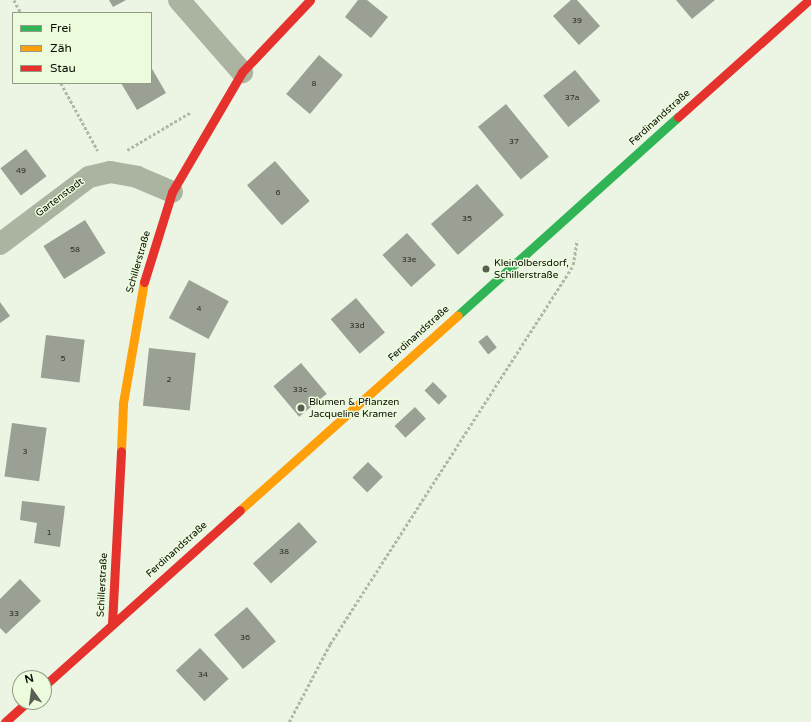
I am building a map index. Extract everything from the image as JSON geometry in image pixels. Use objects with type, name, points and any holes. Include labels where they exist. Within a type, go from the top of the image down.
[{"type":"street","points":[[179,0],[242,72]]},
{"type":"street","name":"Schillerstraße","points":[[112,624],[123,403],[142,286],[172,192],[242,72],[310,0]]},
{"type":"street","name":"Ferdinandstraße","points":[[52,679],[809,0]]},
{"type":"street","name":"Gartenstadt","points":[[0,244],[88,177],[110,172],[137,177],[172,192]]},
{"type":"street","points":[[5,722],[18,710]]},
{"type":"path","points":[[14,0],[20,12]]},
{"type":"path","points":[[61,84],[110,172],[128,149],[211,100],[230,94]]},
{"type":"path","points":[[289,722],[330,644],[573,265],[579,230],[569,214]]},
{"type":"building","points":[[109,0],[126,0],[113,7]]},
{"type":"building","points":[[358,0],[367,0],[388,17],[371,38],[345,17]]},
{"type":"building","points":[[571,0],[577,0],[600,26],[579,45],[553,16]]},
{"type":"building","points":[[676,0],[715,0],[692,19]]},
{"type":"building","points":[[319,55],[343,75],[310,114],[286,94]]},
{"type":"building","points":[[152,69],[166,93],[137,110],[122,84],[152,84]]},
{"type":"building","points":[[575,70],[600,101],[568,127],[543,96]]},
{"type":"building","points":[[506,104],[549,157],[521,180],[478,127]]},
{"type":"building","points":[[26,149],[46,176],[21,195],[0,168]]},
{"type":"building","points":[[275,161],[310,201],[282,225],[247,185]]},
{"type":"building","points":[[477,184],[504,215],[458,255],[431,224]]},
{"type":"building","points":[[85,220],[106,253],[64,279],[43,246]]},
{"type":"building","points":[[407,233],[436,265],[411,287],[382,255]]},
{"type":"building","points":[[189,280],[229,301],[209,339],[169,318]]},
{"type":"building","points":[[356,298],[385,332],[360,354],[331,319]]},
{"type":"building","points":[[0,302],[10,316],[0,323]]},
{"type":"building","points":[[46,335],[85,340],[79,382],[41,378]]},
{"type":"building","points":[[487,335],[497,348],[488,354],[478,342]]},
{"type":"building","points":[[149,348],[196,353],[190,411],[143,406]]},
{"type":"building","points":[[301,363],[327,394],[299,417],[273,386]]},
{"type":"building","points":[[433,382],[447,396],[439,405],[425,390]]},
{"type":"building","points":[[415,407],[426,419],[405,438],[395,426]]},
{"type":"building","points":[[12,423],[47,428],[39,481],[4,476]]},
{"type":"building","points":[[368,462],[383,477],[367,492],[352,478]]},
{"type":"building","points":[[22,501],[65,506],[60,547],[34,543],[37,523],[20,520]]},
{"type":"building","points":[[299,522],[317,542],[271,584],[253,563]]},
{"type":"building","points":[[20,579],[41,601],[6,634],[0,628],[0,599]]},
{"type":"building","points":[[247,607],[276,641],[243,669],[214,635]]},
{"type":"building","points":[[200,648],[229,679],[205,701],[176,671]]},
{"type":"traffic: fast","points":[[458,315],[678,117]]},
{"type":"traffic: slow","points":[[121,451],[123,403],[144,282]]},
{"type":"traffic: slow","points":[[240,510],[458,315]]},
{"type":"traffic: jam","points":[[144,282],[172,192],[242,72],[310,0]]},
{"type":"traffic: jam","points":[[678,117],[809,0]]},
{"type":"traffic: jam","points":[[112,624],[121,451]]},
{"type":"traffic: jam","points":[[52,679],[240,510]]},
{"type":"traffic: jam","points":[[5,722],[18,710]]},
{"type":"place","name":"Kleinolbersdorf, Schillerstraße","points":[[486,269]]},
{"type":"place","name":"Blumen & Pflanzen Jacqueline Kramer","points":[[301,408]]}]
